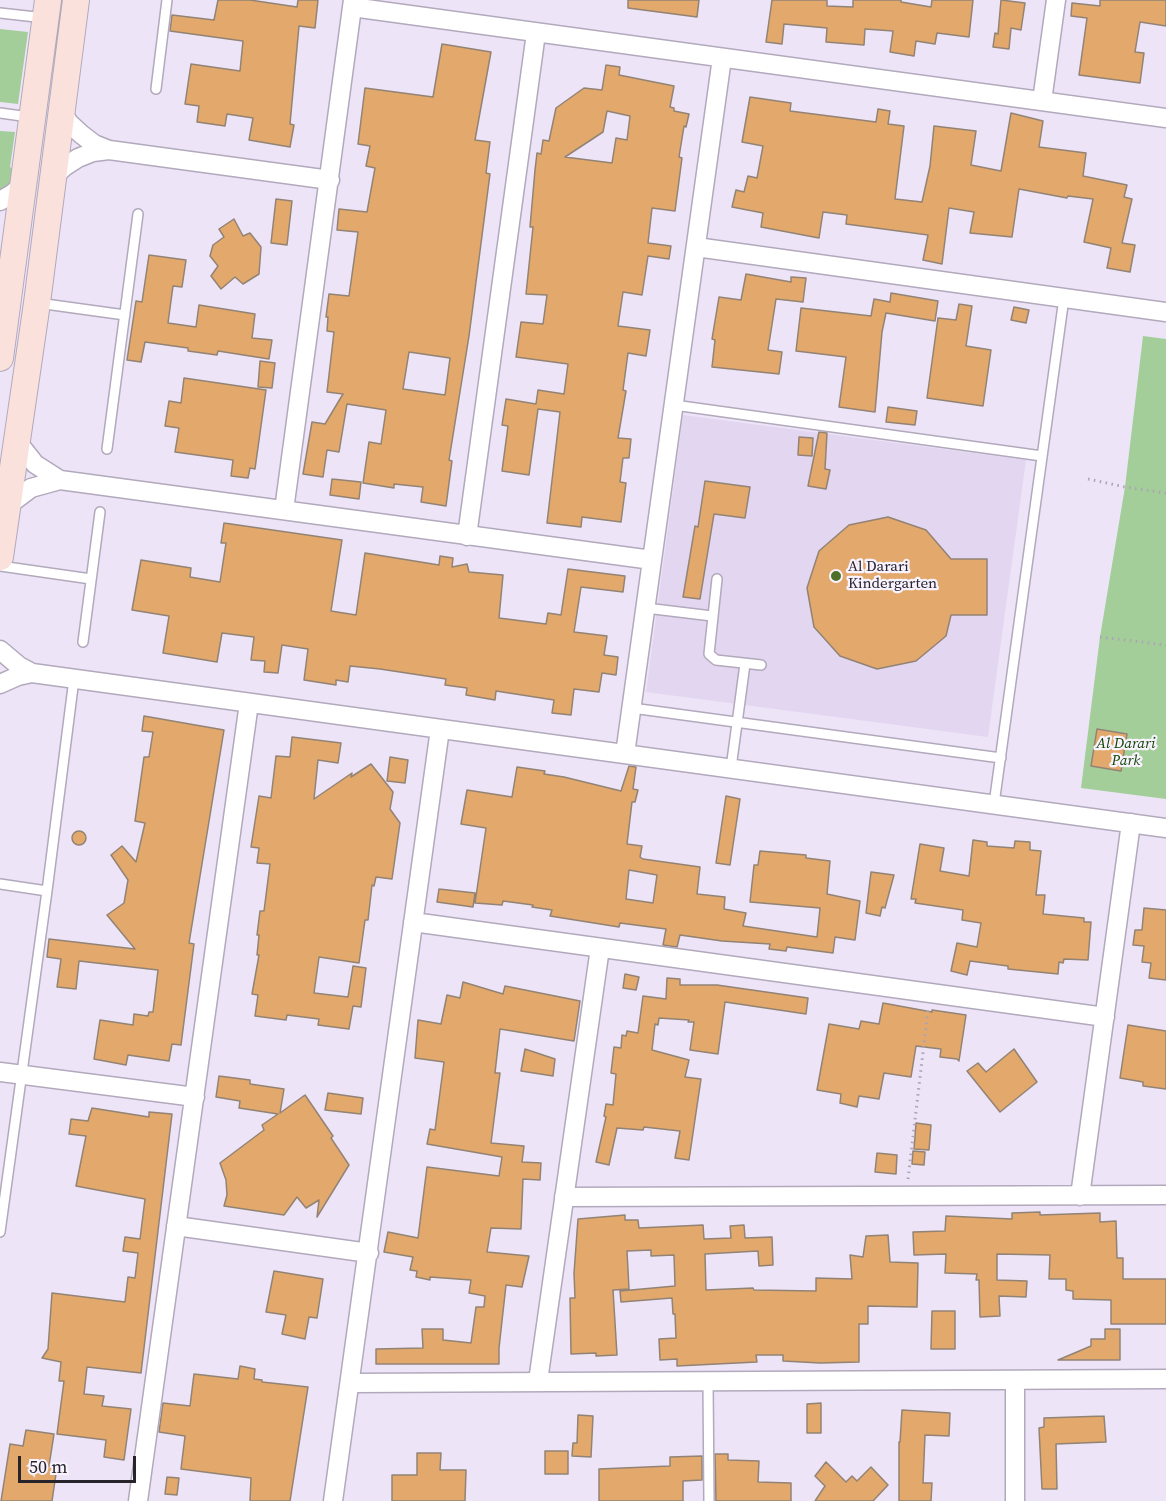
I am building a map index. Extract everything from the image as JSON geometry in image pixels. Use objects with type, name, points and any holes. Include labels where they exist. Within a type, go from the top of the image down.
[{"type":"main road","points":[[62,99],[56,63],[63,0]]},
{"type":"main road","points":[[0,557],[37,303],[76,0]]},
{"type":"main road","points":[[0,358],[46,9]]},
{"type":"street","points":[[1042,101],[1056,0]]},
{"type":"street","points":[[284,510],[353,4],[536,33],[1166,118]]},
{"type":"street","points":[[467,536],[536,33]]},
{"type":"street","points":[[625,754],[722,58]]},
{"type":"street","points":[[62,99],[69,123],[94,144],[109,150],[330,180]]},
{"type":"street","points":[[52,177],[64,166],[78,158],[109,150]]},
{"type":"street","points":[[0,201],[23,185]]},
{"type":"street","points":[[0,228],[15,251]]},
{"type":"street","points":[[696,247],[1166,312]]},
{"type":"street","points":[[16,440],[35,464],[60,480]]},
{"type":"street","points":[[7,506],[31,488],[60,480],[652,560]]},
{"type":"street","points":[[0,650],[13,662],[32,673]]},
{"type":"street","points":[[0,684],[32,673],[1166,828]]},
{"type":"street","points":[[138,1501],[249,703]]},
{"type":"street","points":[[333,1501],[440,729]]},
{"type":"street","points":[[1080,1196],[1131,823]]},
{"type":"street","points":[[412,922],[1105,1017]]},
{"type":"street","points":[[538,1381],[600,948]]},
{"type":"street","points":[[0,1072],[195,1097]]},
{"type":"street","points":[[564,1197],[1166,1195]]},
{"type":"street","points":[[176,1226],[369,1253]]},
{"type":"street","points":[[350,1383],[1166,1379]]},
{"type":"street","points":[[1015,1381],[1015,1501]]},
{"type":"lane","points":[[156,89],[167,0]]},
{"type":"lane","points":[[0,13],[46,9]]},
{"type":"lane","points":[[0,113],[32,117]]},
{"type":"lane","points":[[107,449],[138,214]]},
{"type":"lane","points":[[994,804],[1064,298]]},
{"type":"lane","points":[[37,303],[125,315]]},
{"type":"lane","points":[[674,405],[1042,456]]},
{"type":"lane","points":[[84,642],[100,512]]},
{"type":"lane","points":[[0,566],[92,579]]},
{"type":"lane","points":[[717,579],[708,649],[711,658],[760,665]]},
{"type":"lane","points":[[646,608],[712,616]]},
{"type":"lane","points":[[731,768],[745,664]]},
{"type":"lane","points":[[0,1232],[74,679]]},
{"type":"lane","points":[[632,708],[1001,758]]},
{"type":"lane","points":[[0,884],[47,891]]},
{"type":"lane","points":[[708,1382],[709,1501]]},
{"type":"path","points":[[1088,479],[1166,493]]},
{"type":"path","points":[[1100,637],[1166,645]]},
{"type":"path","points":[[906,1196],[931,993]]},
{"type":"shaded area","name":"Al Darari Kindergarten","points":[[683,415],[1026,460],[988,737],[646,692]]},
{"type":"green space","points":[[0,29],[28,32],[18,104],[0,102]]},
{"type":"green space","points":[[0,131],[15,132],[10,167],[17,172],[16,183],[0,196]]},
{"type":"green space","name":"Al Darari Park","points":[[1143,336],[1166,339],[1166,799],[1081,788],[1100,637],[1125,487]]},
{"type":"building","points":[[218,0],[250,0],[297,7],[298,0],[318,0],[315,28],[299,26],[290,124],[294,125],[290,147],[249,140],[253,118],[227,114],[225,126],[197,122],[199,106],[185,104],[191,64],[240,71],[243,41],[170,31],[172,15],[214,20]]},
{"type":"building","points":[[628,0],[699,0],[697,17],[628,8]]},
{"type":"building","points":[[772,0],[827,0],[827,6],[853,7],[853,0],[901,0],[901,2],[931,7],[932,0],[973,0],[969,37],[937,33],[935,44],[916,41],[914,56],[890,52],[893,31],[865,29],[864,45],[826,42],[827,28],[784,24],[782,44],[766,42]]},
{"type":"building","points":[[1001,0],[1025,3],[1021,30],[1011,28],[1009,49],[993,47],[995,33],[998,34]]},
{"type":"building","points":[[1100,0],[1166,0],[1166,26],[1140,22],[1135,52],[1144,53],[1140,83],[1079,75],[1087,18],[1071,16],[1072,3],[1100,6]]},
{"type":"building","points":[[442,44],[491,52],[475,140],[490,142],[486,173],[490,174],[469,336],[449,460],[452,461],[446,506],[421,502],[423,487],[394,484],[394,488],[363,483],[369,442],[381,444],[386,410],[347,404],[339,452],[327,450],[323,477],[303,474],[312,422],[325,424],[343,394],[327,392],[334,332],[327,331],[328,317],[326,317],[329,294],[349,296],[358,232],[337,230],[339,209],[367,212],[375,168],[366,166],[370,146],[358,144],[365,88],[433,97]],"holes":[[[409,352],[450,358],[445,395],[403,389]]]},
{"type":"building","points":[[606,65],[620,67],[619,75],[674,86],[670,107],[674,108],[674,111],[689,114],[686,127],[684,126],[679,157],[682,158],[675,211],[652,208],[648,243],[671,246],[669,259],[648,256],[642,295],[623,292],[618,326],[650,330],[646,356],[628,353],[623,390],[626,391],[618,438],[631,439],[629,458],[623,458],[620,482],[626,483],[621,522],[582,517],[581,527],[547,523],[560,412],[538,409],[529,475],[502,471],[508,426],[502,425],[506,399],[536,404],[538,390],[564,394],[568,364],[516,357],[521,322],[543,324],[547,295],[526,294],[537,153],[541,154],[543,140],[549,141],[556,108],[584,88],[602,90]],"holes":[[[607,111],[630,116],[627,140],[616,138],[612,163],[565,157],[603,132]]]},
{"type":"building","points":[[750,97],[791,103],[790,111],[876,122],[878,109],[890,111],[888,124],[904,126],[895,199],[922,202],[930,166],[934,126],[976,131],[971,165],[1001,171],[1011,113],[1043,121],[1039,147],[1086,153],[1083,176],[1127,185],[1124,197],[1132,199],[1122,243],[1135,245],[1130,272],[1107,268],[1111,248],[1084,242],[1093,199],[1068,196],[1067,198],[1019,189],[1012,237],[970,233],[974,212],[949,208],[942,264],[923,260],[928,235],[846,224],[847,215],[823,212],[819,238],[761,227],[763,213],[732,207],[736,190],[744,192],[748,176],[757,178],[763,146],[742,142]]},
{"type":"building","points":[[276,199],[292,201],[287,245],[271,243]]},
{"type":"building","points":[[234,219],[243,236],[250,233],[261,247],[259,274],[243,284],[235,277],[221,289],[211,276],[218,266],[210,256],[213,245],[224,237],[219,229]]},
{"type":"building","points":[[149,255],[186,260],[182,287],[173,286],[168,323],[196,327],[199,305],[255,314],[252,338],[272,340],[269,359],[218,351],[217,355],[145,342],[141,362],[127,360],[136,301],[142,302]]},
{"type":"building","points":[[746,274],[791,282],[791,277],[806,278],[803,302],[776,299],[768,350],[782,352],[779,374],[712,367],[715,340],[712,339],[719,297],[741,300]]},
{"type":"building","points":[[891,293],[938,301],[935,321],[886,313],[882,332],[875,412],[839,407],[846,357],[796,351],[801,308],[871,316],[874,299],[890,302]]},
{"type":"building","points":[[959,304],[972,306],[966,346],[991,350],[983,406],[927,398],[938,318],[956,320]]},
{"type":"building","points":[[1014,307],[1029,310],[1026,323],[1011,320]]},
{"type":"building","points":[[260,361],[275,363],[272,388],[258,387]]},
{"type":"building","points":[[184,378],[266,390],[255,469],[250,468],[248,478],[231,476],[233,460],[175,452],[179,428],[165,426],[169,401],[181,403]]},
{"type":"building","points":[[888,407],[917,411],[915,425],[886,422]]},
{"type":"building","points":[[819,432],[827,433],[825,469],[830,470],[826,489],[808,486]]},
{"type":"building","points":[[799,437],[813,438],[812,456],[798,455]]},
{"type":"building","points":[[332,479],[361,482],[359,499],[330,495]]},
{"type":"building","points":[[705,481],[750,487],[745,518],[714,514],[700,599],[683,597]]},
{"type":"building","points":[[888,517],[926,530],[951,559],[987,559],[987,615],[951,615],[946,636],[916,661],[877,669],[840,656],[814,627],[807,588],[819,551],[849,525]]},
{"type":"building","points":[[224,523],[342,540],[331,611],[356,615],[365,553],[439,565],[440,556],[453,558],[452,567],[467,564],[469,572],[503,575],[499,618],[546,624],[548,613],[561,615],[568,569],[625,576],[623,592],[581,587],[574,632],[607,636],[604,655],[618,657],[616,675],[602,673],[599,692],[574,689],[571,715],[552,713],[554,700],[496,691],[495,700],[466,695],[467,688],[445,685],[446,679],[380,669],[350,666],[348,682],[336,680],[336,685],[304,680],[308,649],[282,645],[278,673],[264,672],[265,661],[251,660],[254,637],[222,633],[217,662],[163,653],[169,616],[132,610],[141,560],[191,568],[190,577],[220,582],[226,543],[221,543]]},
{"type":"building","points":[[144,716],[224,730],[189,943],[194,944],[181,1045],[172,1044],[169,1061],[128,1055],[126,1065],[94,1059],[100,1020],[133,1025],[134,1014],[148,1016],[149,1012],[153,1012],[158,970],[79,961],[76,989],[57,987],[61,959],[47,957],[49,939],[135,949],[107,915],[124,903],[128,880],[111,855],[122,846],[136,862],[145,823],[135,821],[144,757],[149,757],[153,732],[142,731]]},
{"type":"building","points":[[1097,729],[1127,734],[1121,771],[1091,766]]},
{"type":"building","points":[[292,737],[341,743],[338,763],[318,760],[314,799],[352,773],[351,777],[371,764],[393,792],[390,809],[400,823],[392,879],[376,877],[374,886],[372,885],[368,920],[365,920],[359,963],[319,957],[314,993],[348,997],[353,966],[366,968],[361,1007],[353,1006],[349,1029],[318,1025],[319,1019],[287,1015],[286,1020],[255,1016],[258,995],[252,994],[259,955],[257,955],[259,935],[257,935],[260,911],[264,911],[270,864],[257,863],[259,848],[251,847],[259,796],[271,798],[276,756],[290,757]]},
{"type":"building","points":[[390,757],[408,760],[405,783],[387,781]]},
{"type":"building","points":[[629,766],[636,767],[633,789],[638,790],[635,802],[632,802],[627,844],[642,846],[640,857],[643,859],[700,867],[697,894],[725,897],[724,909],[746,913],[743,926],[817,937],[820,908],[750,902],[754,865],[758,865],[760,851],[806,855],[806,858],[830,861],[827,894],[860,901],[855,940],[835,937],[833,953],[787,947],[786,951],[769,949],[770,944],[680,935],[677,947],[663,945],[666,929],[620,923],[619,927],[550,916],[552,910],[532,907],[533,905],[503,901],[502,905],[475,903],[486,828],[461,824],[467,790],[512,797],[517,767],[545,771],[544,774],[621,791]],"holes":[[[629,870],[657,875],[653,903],[626,899]]]},
{"type":"building","points":[[726,796],[740,799],[730,865],[716,863]]},
{"type":"building","points":[[79,831],[84,833],[86,838],[84,843],[79,845],[74,843],[72,838],[74,833]]},
{"type":"building","points":[[973,840],[987,842],[987,846],[1014,848],[1015,841],[1030,842],[1030,850],[1041,851],[1036,895],[1045,895],[1043,914],[1084,918],[1084,922],[1091,922],[1088,960],[1064,959],[1063,963],[1059,962],[1058,974],[1008,969],[1008,966],[970,961],[967,975],[951,971],[957,943],[977,947],[981,923],[962,920],[963,910],[915,903],[916,899],[911,899],[920,844],[944,848],[940,871],[969,876]]},
{"type":"building","points":[[871,872],[894,875],[885,908],[882,907],[880,916],[866,913]]},
{"type":"building","points":[[439,889],[475,893],[473,907],[437,902]]},
{"type":"building","points":[[1144,908],[1166,910],[1166,980],[1149,978],[1151,963],[1142,962],[1144,946],[1133,945],[1135,930],[1142,930]]},
{"type":"building","points":[[625,974],[639,977],[636,990],[623,988]]},
{"type":"building","points":[[667,978],[680,979],[680,985],[717,985],[808,998],[806,1014],[725,1002],[718,1054],[690,1050],[694,1022],[659,1018],[658,1025],[655,1024],[652,1050],[689,1060],[685,1077],[701,1079],[689,1160],[675,1158],[680,1131],[644,1127],[643,1130],[617,1128],[609,1165],[596,1162],[606,1117],[604,1116],[606,1104],[613,1105],[616,1074],[611,1073],[614,1047],[621,1048],[622,1035],[626,1036],[627,1031],[638,1033],[643,996],[666,999]]},
{"type":"building","points":[[463,982],[503,994],[505,986],[580,1001],[574,1041],[500,1029],[495,1073],[500,1073],[491,1143],[524,1146],[522,1162],[541,1163],[540,1180],[523,1179],[521,1229],[491,1228],[487,1252],[529,1256],[522,1287],[506,1285],[499,1364],[376,1364],[376,1349],[423,1348],[422,1329],[443,1329],[443,1340],[471,1343],[476,1307],[484,1307],[485,1296],[469,1293],[471,1280],[430,1277],[430,1280],[416,1277],[417,1271],[410,1270],[413,1257],[384,1252],[388,1232],[418,1238],[427,1167],[499,1176],[502,1157],[427,1144],[430,1129],[435,1130],[444,1062],[415,1058],[418,1020],[441,1024],[447,995],[460,998]]},
{"type":"building","points":[[883,1003],[932,1012],[932,1010],[966,1015],[959,1061],[940,1057],[941,1049],[916,1046],[911,1077],[884,1073],[879,1099],[859,1096],[857,1107],[840,1103],[841,1094],[817,1090],[829,1024],[859,1029],[861,1021],[879,1024]]},
{"type":"building","points":[[1128,1025],[1166,1031],[1166,1089],[1143,1086],[1143,1082],[1120,1078]]},
{"type":"building","points":[[525,1049],[555,1059],[553,1076],[521,1071]]},
{"type":"building","points":[[1014,1049],[1037,1082],[1000,1112],[967,1071],[978,1063],[986,1072]]},
{"type":"building","points":[[219,1076],[250,1080],[250,1084],[284,1089],[280,1113],[305,1095],[333,1136],[331,1138],[349,1165],[317,1217],[319,1200],[306,1208],[297,1197],[284,1215],[224,1206],[227,1195],[226,1180],[220,1163],[264,1130],[262,1125],[278,1114],[239,1108],[240,1101],[216,1097]]},
{"type":"building","points":[[328,1093],[363,1098],[361,1114],[325,1110]]},
{"type":"building","points":[[92,1108],[149,1117],[149,1112],[172,1114],[141,1373],[87,1367],[84,1394],[104,1396],[102,1406],[131,1409],[124,1460],[104,1457],[106,1440],[57,1434],[64,1381],[59,1381],[61,1362],[42,1358],[48,1349],[52,1293],[125,1302],[128,1277],[135,1278],[138,1253],[123,1251],[125,1237],[140,1239],[145,1199],[76,1186],[86,1136],[69,1134],[71,1119],[88,1121]]},
{"type":"building","points":[[916,1123],[931,1125],[929,1150],[914,1149]]},
{"type":"building","points":[[913,1151],[925,1152],[924,1165],[912,1164]]},
{"type":"building","points":[[877,1153],[897,1155],[896,1174],[875,1172]]},
{"type":"building","points":[[1040,1212],[1040,1215],[1100,1213],[1100,1222],[1116,1221],[1117,1258],[1123,1258],[1123,1279],[1166,1279],[1166,1324],[1111,1324],[1111,1300],[1073,1299],[1073,1291],[1066,1290],[1066,1279],[1049,1279],[1050,1255],[997,1254],[997,1280],[1027,1281],[1026,1297],[999,1296],[1000,1316],[980,1317],[977,1274],[945,1273],[946,1254],[914,1255],[913,1232],[945,1231],[946,1216],[1012,1219],[1012,1213]]},
{"type":"building","points":[[625,1215],[625,1220],[638,1220],[639,1228],[703,1225],[704,1239],[731,1238],[730,1226],[744,1225],[745,1238],[772,1237],[773,1265],[759,1266],[758,1251],[705,1254],[706,1290],[753,1288],[754,1290],[816,1291],[816,1278],[852,1279],[850,1255],[863,1257],[866,1236],[888,1235],[890,1262],[918,1263],[917,1307],[868,1306],[868,1324],[859,1324],[859,1362],[783,1361],[783,1355],[756,1355],[757,1362],[677,1366],[677,1359],[660,1360],[659,1339],[676,1338],[672,1298],[621,1302],[620,1291],[675,1286],[674,1255],[651,1256],[651,1250],[627,1251],[629,1289],[613,1290],[617,1355],[571,1354],[570,1298],[575,1298],[574,1273],[578,1219]]},
{"type":"building","points":[[274,1271],[323,1279],[317,1318],[309,1317],[305,1339],[282,1334],[286,1315],[266,1312]]},
{"type":"building","points":[[932,1311],[955,1311],[955,1349],[931,1349]]},
{"type":"building","points":[[1105,1329],[1120,1329],[1120,1360],[1058,1360],[1091,1346],[1091,1339],[1105,1339]]},
{"type":"building","points":[[240,1366],[255,1369],[254,1379],[262,1380],[262,1382],[308,1387],[290,1501],[250,1501],[251,1478],[181,1469],[185,1436],[159,1432],[163,1403],[190,1406],[194,1374],[238,1379]]},
{"type":"building","points":[[821,1403],[821,1433],[807,1433],[807,1404]]},
{"type":"building","points":[[902,1410],[950,1413],[949,1436],[925,1435],[923,1483],[932,1483],[931,1501],[899,1501],[899,1442]]},
{"type":"building","points":[[578,1415],[593,1416],[591,1457],[572,1456],[573,1443],[577,1443]]},
{"type":"building","points":[[1104,1416],[1106,1442],[1056,1444],[1057,1489],[1042,1489],[1039,1428],[1044,1427],[1044,1418]]},
{"type":"building","points":[[26,1430],[54,1434],[49,1466],[57,1467],[52,1501],[1,1501],[10,1444],[23,1446]]},
{"type":"building","points":[[545,1451],[568,1451],[568,1474],[545,1474]]},
{"type":"building","points":[[417,1453],[441,1453],[440,1470],[466,1470],[465,1501],[392,1501],[392,1475],[417,1475]]},
{"type":"building","points":[[715,1454],[728,1454],[728,1460],[759,1461],[758,1482],[791,1483],[791,1501],[716,1501]]},
{"type":"building","points":[[702,1456],[702,1480],[683,1481],[683,1501],[599,1501],[599,1469],[670,1466],[670,1457]]},
{"type":"building","points":[[826,1462],[846,1482],[852,1476],[857,1481],[871,1467],[888,1485],[873,1501],[815,1501],[825,1486],[815,1476]]},
{"type":"building","points":[[167,1477],[179,1478],[177,1495],[165,1494]]},
{"type":"place","name":"Al Darari Kindergarten","points":[[836,576]]}]
